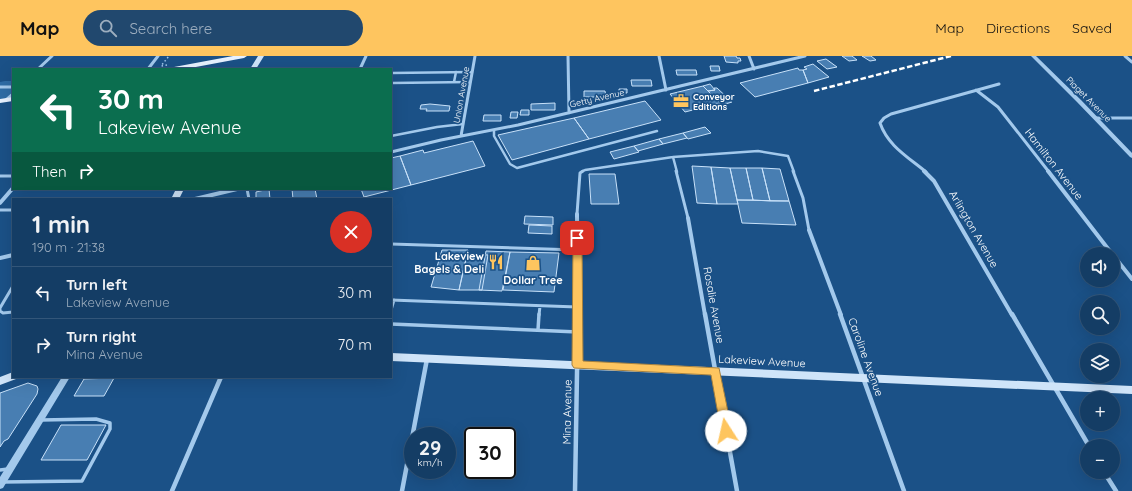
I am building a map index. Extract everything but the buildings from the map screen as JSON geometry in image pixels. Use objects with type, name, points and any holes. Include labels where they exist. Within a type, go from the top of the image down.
[{"type":"main road","points":[[180,68],[244,56]]},
{"type":"main road","points":[[254,68],[261,56]]},
{"type":"main road","name":"Lakeview Avenue","points":[[392,357],[1132,390]]},
{"type":"main road","points":[[0,381],[12,376]]},
{"type":"street","points":[[39,68],[52,56]]},
{"type":"street","points":[[149,68],[158,56]]},
{"type":"street","points":[[360,68],[366,56]]},
{"type":"street","name":"Union Avenue","points":[[461,136],[475,56]]},
{"type":"street","points":[[568,56],[568,113]]},
{"type":"street","points":[[659,56],[666,90]]},
{"type":"street","points":[[749,56],[754,69]]},
{"type":"street","name":"Getty Avenue","points":[[392,152],[461,136],[494,131],[805,56]]},
{"type":"street","name":"Piaget Avenue","points":[[1033,56],[1132,156]]},
{"type":"street","points":[[1125,56],[1132,62]]},
{"type":"street","points":[[976,90],[999,84]]},
{"type":"street","points":[[0,87],[12,87]]},
{"type":"street","name":"Hamilton Avenue","points":[[976,90],[998,107],[1108,247]]},
{"type":"street","name":"Arlington Avenue","points":[[976,90],[891,114],[884,118],[880,123],[881,129],[890,142],[928,173],[934,181],[1085,439]]},
{"type":"street","points":[[1096,118],[1132,118]]},
{"type":"street","points":[[0,203],[12,189]]},
{"type":"street","points":[[199,198],[233,190]]},
{"type":"street","name":"Mina Avenue","points":[[575,491],[578,365],[577,214]]},
{"type":"street","name":"Rosalie Avenue","points":[[688,218],[737,491]]},
{"type":"street","name":"Caroline Avenue","points":[[809,230],[904,491]]},
{"type":"street","points":[[0,258],[12,255]]},
{"type":"street","name":"Hamilton Avenue","points":[[1120,263],[1132,279]]},
{"type":"street","points":[[402,491],[426,359]]},
{"type":"street","points":[[1,484],[65,378]]},
{"type":"street","points":[[172,491],[221,378]]},
{"type":"street","points":[[1108,479],[1116,491]]},
{"type":"lane","points":[[454,82],[456,72]]},
{"type":"lane","points":[[392,73],[472,72]]},
{"type":"lane","points":[[392,83],[470,82]]},
{"type":"lane","points":[[392,136],[437,127],[463,124]]},
{"type":"lane","points":[[494,131],[494,136],[510,164],[517,168],[657,131]]},
{"type":"lane","points":[[577,214],[580,173],[585,170],[673,156],[758,151],[788,156],[803,198],[809,230]]},
{"type":"lane","points":[[673,156],[688,218]]},
{"type":"lane","points":[[0,176],[12,176]]},
{"type":"lane","points":[[0,210],[12,210]]},
{"type":"lane","points":[[392,244],[577,250]]},
{"type":"lane","points":[[12,288],[0,308],[0,311],[12,312]]},
{"type":"lane","points":[[392,300],[578,307]]},
{"type":"lane","points":[[538,330],[540,306]]},
{"type":"lane","points":[[392,324],[578,332]]},
{"type":"lane","points":[[1,484],[82,481],[110,429],[110,423],[96,419],[40,420]]},
{"type":"lane","points":[[0,470],[10,469]]},
{"type":"shaded area","points":[[12,81],[12,95],[6,100],[0,101],[0,82]]},
{"type":"railway","points":[[814,91],[951,56]]},
{"type":"place","name":"Conveyor Editions","points":[[681,101]]},
{"type":"place","name":"Lakeview Bagels & Deli","points":[[496,262]]},
{"type":"place","name":"Dollar Tree","points":[[533,263]]},
{"type":"route","points":[[577,238],[578,365],[716,371],[726,431]]}]
